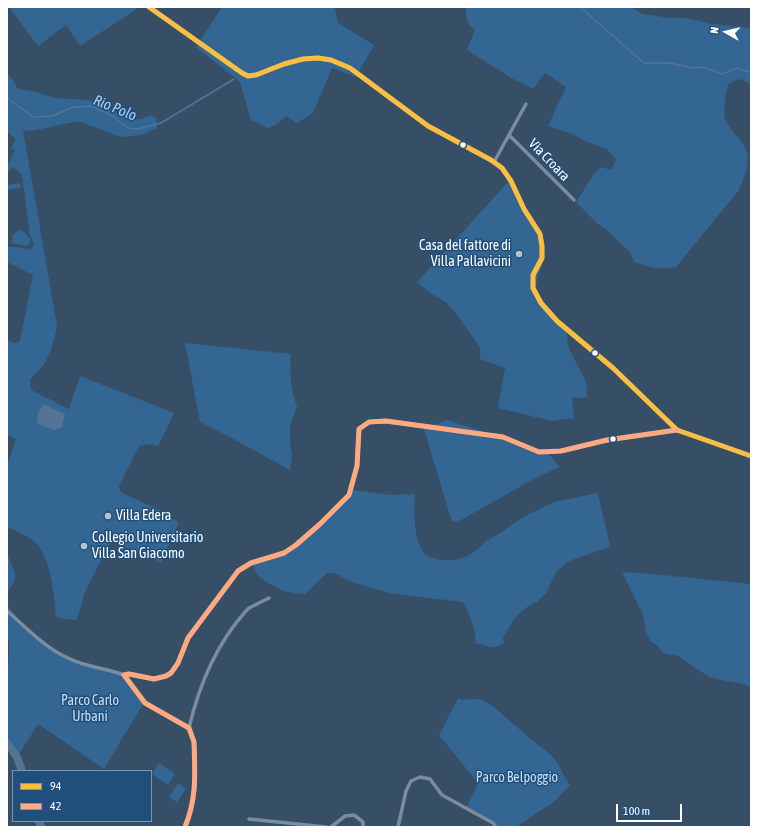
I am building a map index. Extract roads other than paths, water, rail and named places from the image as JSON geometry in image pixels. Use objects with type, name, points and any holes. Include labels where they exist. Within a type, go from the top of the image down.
[{"type":"street","points":[[149,7],[238,71],[248,76],[256,75],[284,64],[303,59],[318,58],[331,60],[350,68],[428,126],[494,162],[502,168],[511,181],[524,209],[540,234],[542,258],[533,276],[533,288],[541,303],[556,321],[613,368],[677,430],[751,456]]},
{"type":"street","name":"Via Croara","points":[[494,162],[526,104]]},
{"type":"street","name":"Via Croara","points":[[508,135],[574,200]]},
{"type":"street","points":[[7,611],[45,643],[67,658],[88,666],[111,670],[124,675],[126,674],[154,679],[166,676],[171,673],[178,663],[188,638],[238,571],[251,563],[284,553],[296,545],[349,495],[357,466],[359,429],[369,422],[386,421],[503,437],[539,452],[561,451],[607,440],[677,430]]},
{"type":"street","points":[[188,728],[200,687],[216,651],[245,612],[249,608],[269,598]]},
{"type":"street","points":[[124,675],[145,703],[188,728],[194,742],[194,791],[191,809],[185,827]]},
{"type":"street","points":[[398,827],[406,791],[411,781],[420,777],[430,779],[442,795],[493,822],[496,827]]},
{"type":"street","points":[[331,827],[344,816],[354,815],[363,822],[363,827]]},
{"type":"street","points":[[249,819],[326,827]]},
{"type":"waterway","points":[[580,7],[644,63],[669,63],[693,68],[704,67],[722,74],[737,68],[749,72],[751,71]]},
{"type":"waterway","name":"Rio Polo","points":[[7,98],[33,117],[52,116],[74,107],[91,106],[113,116],[128,128],[138,129],[161,123],[234,79]]},
{"type":"waterway","points":[[7,743],[17,757],[22,770]]},
{"type":"waterway","points":[[39,822],[41,827]]},
{"type":"place","name":"Casa del fattore di Villa Pallavicini","points":[[519,254]]},
{"type":"place","name":"Villa Edera","points":[[108,516]]},
{"type":"place","name":"Collegio Universitario Villa San Giacomo","points":[[84,546]]},
{"type":"park label","name":"Parco Carlo Urbani","points":[[90,710]]},
{"type":"park label","name":"Parco Belpoggio","points":[[517,778]]}]
